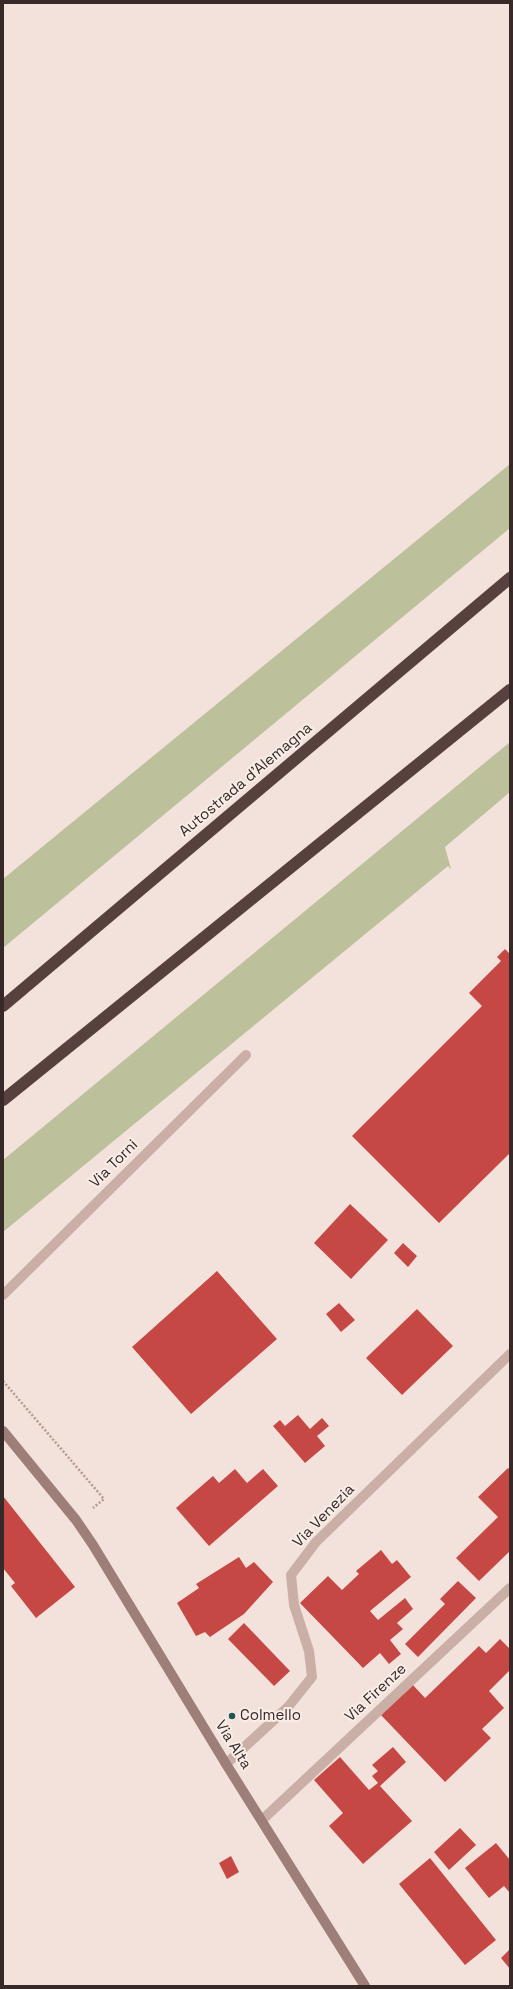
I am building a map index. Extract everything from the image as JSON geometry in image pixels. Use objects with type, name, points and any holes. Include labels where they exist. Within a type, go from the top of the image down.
[{"type":"highway","name":"Autostrada d'Alemagna","points":[[3,1006],[510,578]]},
{"type":"highway","points":[[3,1100],[510,690]]},
{"type":"main road","points":[[3,1431],[76,1520]]},
{"type":"main road","name":"Via Alta","points":[[76,1520],[93,1545],[226,1764],[365,1986]]},
{"type":"street","name":"Via Torni","points":[[3,1295],[246,1055]]},
{"type":"street","name":"Via Venezia","points":[[226,1764],[288,1707],[312,1677],[309,1652],[294,1605],[291,1575],[316,1542],[510,1354]]},
{"type":"street","name":"Via Firenze","points":[[262,1820],[510,1588]]},
{"type":"path","points":[[3,1381],[104,1499],[76,1520]]},
{"type":"green space","points":[[510,464],[510,528],[3,948],[3,879]]},
{"type":"green space","points":[[510,742],[510,792],[445,847],[451,869],[448,866],[3,1232],[3,1160]]},
{"type":"building","points":[[505,949],[510,954],[510,1153],[439,1223],[352,1136],[482,1006],[469,993],[501,961],[497,957]]},
{"type":"building","points":[[350,1204],[388,1240],[351,1279],[314,1243]]},
{"type":"building","points":[[403,1243],[417,1256],[408,1267],[394,1253]]},
{"type":"building","points":[[217,1271],[277,1339],[191,1414],[132,1347]]},
{"type":"building","points":[[339,1303],[355,1320],[341,1332],[326,1314]]},
{"type":"building","points":[[417,1309],[453,1346],[402,1395],[366,1358]]},
{"type":"building","points":[[298,1415],[310,1429],[322,1418],[329,1426],[317,1436],[325,1446],[305,1463],[273,1426],[280,1420],[285,1426]]},
{"type":"building","points":[[508,1468],[510,1470],[510,1551],[479,1581],[456,1558],[498,1517],[478,1497]]},
{"type":"building","points":[[235,1469],[247,1483],[263,1469],[278,1486],[209,1546],[176,1508],[213,1476],[219,1483]]},
{"type":"building","points":[[3,1496],[75,1587],[36,1618],[11,1586],[15,1583],[3,1568]]},
{"type":"building","points":[[381,1550],[392,1564],[397,1560],[411,1577],[370,1611],[378,1620],[405,1598],[413,1609],[397,1623],[403,1629],[390,1640],[401,1654],[389,1664],[380,1653],[363,1668],[300,1603],[328,1576],[342,1590],[359,1574],[356,1571]]},
{"type":"building","points":[[239,1557],[246,1568],[254,1562],[273,1582],[244,1614],[210,1637],[205,1632],[196,1636],[177,1603],[199,1588],[196,1584]]},
{"type":"building","points":[[458,1581],[476,1598],[418,1657],[405,1644],[445,1604],[440,1599]]},
{"type":"building","points":[[244,1623],[290,1671],[274,1686],[228,1639]]},
{"type":"building","points":[[500,1639],[510,1649],[510,1670],[489,1691],[504,1708],[482,1729],[491,1738],[445,1782],[381,1715],[412,1684],[425,1698],[479,1646],[486,1653]]},
{"type":"building","points":[[393,1747],[406,1762],[380,1786],[412,1821],[363,1864],[329,1826],[343,1813],[314,1780],[340,1757],[369,1790],[378,1783],[372,1776],[378,1771],[372,1765]]},
{"type":"building","points":[[460,1828],[476,1845],[449,1870],[434,1852]]},
{"type":"building","points":[[496,1843],[510,1860],[510,1893],[504,1886],[489,1898],[465,1868]]},
{"type":"building","points":[[231,1856],[239,1872],[227,1879],[219,1863]]},
{"type":"building","points":[[430,1858],[496,1940],[465,1965],[399,1884]]},
{"type":"building","points":[[510,1949],[510,1969],[501,1958]]},
{"type":"place","name":"Colmello","points":[[232,1716]]}]
